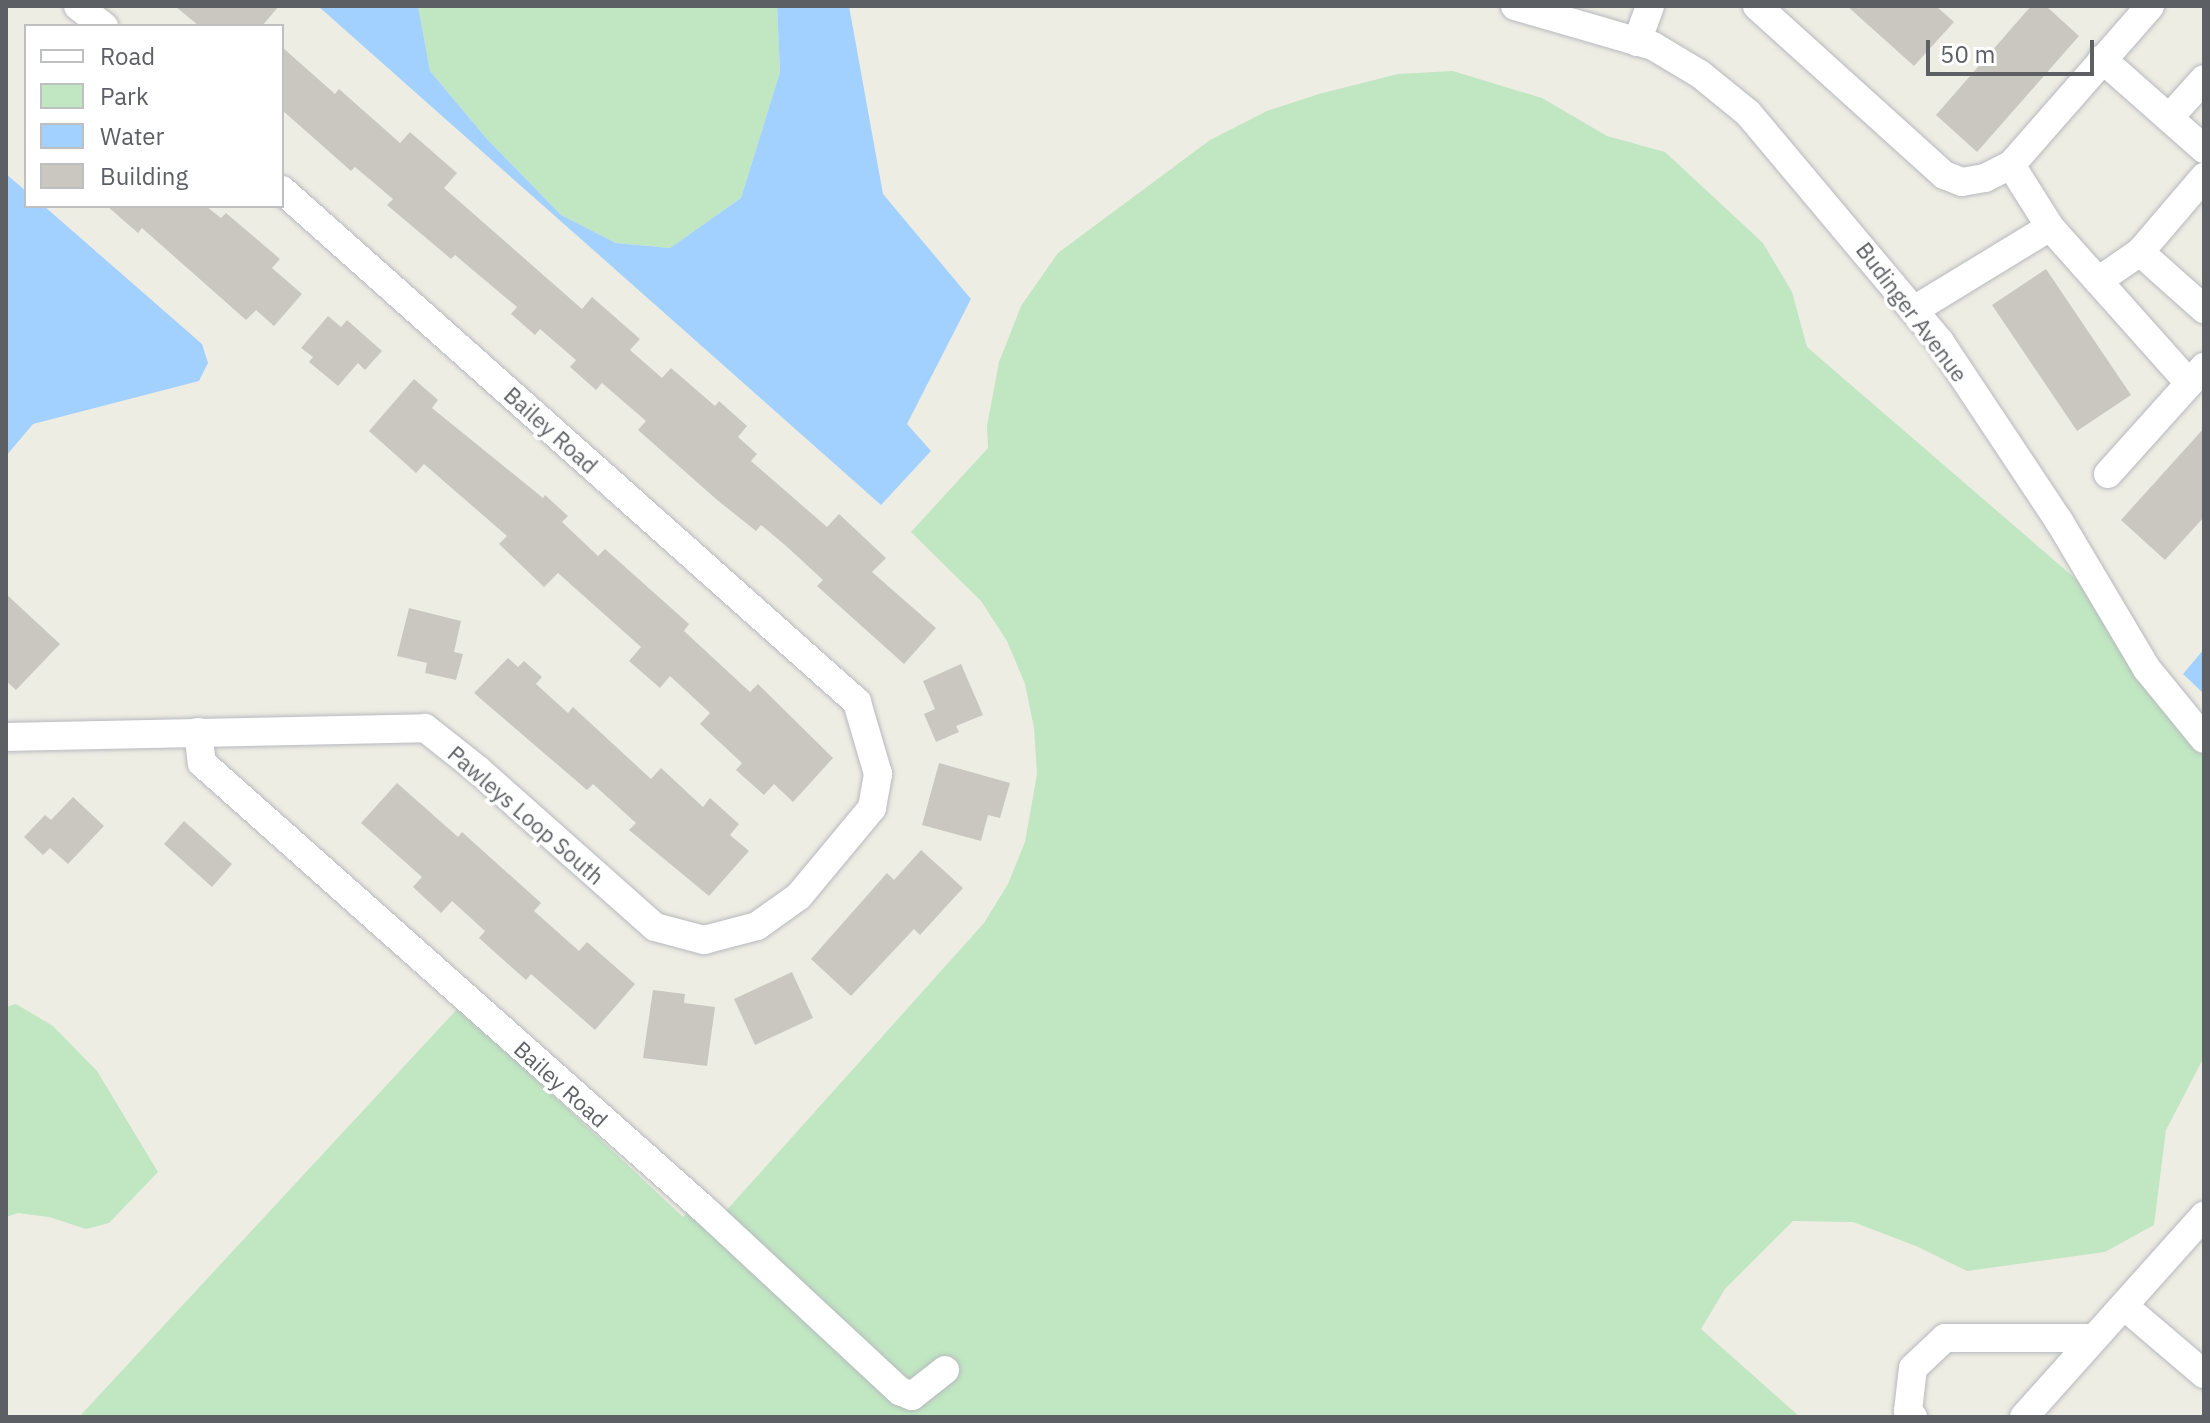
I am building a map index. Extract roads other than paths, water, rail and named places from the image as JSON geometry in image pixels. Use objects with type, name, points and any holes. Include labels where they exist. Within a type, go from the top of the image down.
[{"type":"street","points":[[78,6],[101,24]]},
{"type":"street","name":"Budinger Avenue","points":[[1515,6],[1653,46],[1700,74],[1748,113],[1940,342],[2059,521],[2147,669],[2204,739]]},
{"type":"street","points":[[1637,42],[1650,6]]},
{"type":"street","points":[[1757,6],[1944,175],[1962,182],[1985,178],[2011,165],[2150,6]]},
{"type":"street","points":[[2102,59],[2204,149]]},
{"type":"street","points":[[2169,118],[2204,79]]},
{"type":"street","points":[[2011,165],[2050,227],[2098,281],[2196,375],[2108,474]]},
{"type":"street","points":[[2098,281],[2140,252],[2204,177]]},
{"type":"street","name":"Bailey Road","points":[[284,192],[857,702]]},
{"type":"street","points":[[1914,310],[2050,227]]},
{"type":"street","points":[[2140,252],[2204,309]]},
{"type":"street","name":"Pawleys Loop South","points":[[6,737],[425,728],[477,769],[655,927],[704,940],[757,926],[799,896],[872,808],[878,774],[857,702]]},
{"type":"street","name":"Bailey Road","points":[[198,732],[202,763],[706,1211],[900,1391],[912,1396],[945,1370]]},
{"type":"street","points":[[2024,1417],[2204,1216]]},
{"type":"street","points":[[2124,1306],[2204,1374]]},
{"type":"street","points":[[1913,1417],[1908,1411],[1913,1368],[1945,1338],[2094,1338]]},
{"type":"water","points":[[318,6],[418,6],[430,71],[487,139],[561,215],[616,243],[670,248],[741,198],[780,72],[777,6],[849,6],[883,194],[971,299],[907,424],[931,451],[881,505]]},
{"type":"water","points":[[6,174],[24,189],[24,208],[46,208],[202,344],[208,363],[199,381],[33,424],[6,456]]},
{"type":"water","points":[[2204,649],[2204,694],[2183,674]]}]
